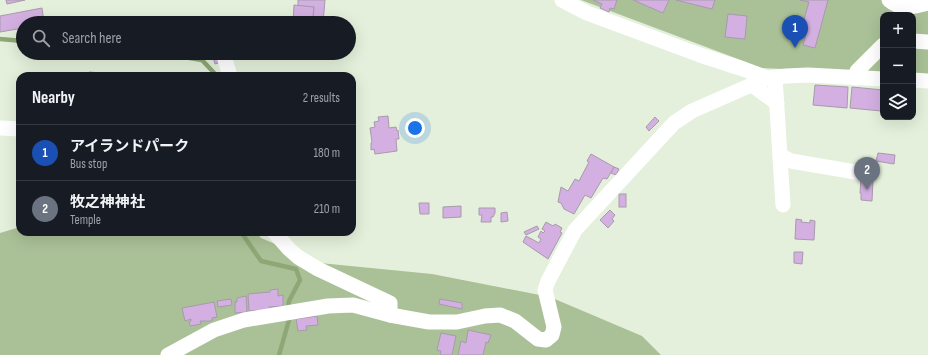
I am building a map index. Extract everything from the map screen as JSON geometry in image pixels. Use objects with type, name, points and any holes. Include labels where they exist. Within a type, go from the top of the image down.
[{"type":"street","points":[[562,0],[587,13],[700,55],[771,78]]},
{"type":"street","points":[[888,0],[895,5],[910,8],[928,3]]},
{"type":"street","points":[[916,16],[928,3]]},
{"type":"street","points":[[916,41],[928,42]]},
{"type":"street","points":[[855,78],[857,71],[880,48]]},
{"type":"street","points":[[225,60],[229,72]]},
{"type":"street","points":[[168,355],[214,330],[244,320],[328,306],[353,305],[390,315],[429,322],[458,322],[485,316],[500,315],[515,321],[538,339],[546,340],[552,335],[554,327],[545,290],[548,281],[575,230],[674,123],[692,111],[771,78],[808,75],[880,79]]},
{"type":"street","points":[[771,78],[777,103],[783,205]]},
{"type":"street","points":[[916,80],[928,81]]},
{"type":"street","points":[[752,85],[777,103]]},
{"type":"street","points":[[0,128],[16,129]]},
{"type":"street","points":[[780,155],[791,161],[861,173]]},
{"type":"street","points":[[278,236],[298,257],[311,265],[390,303],[390,315]]},
{"type":"green space","points":[[581,0],[928,0],[928,77],[916,76],[916,12],[880,12],[880,74],[762,68]]},
{"type":"green space","points":[[16,228],[16,236],[259,236],[320,263],[432,274],[550,297],[642,336],[661,355],[0,355],[0,233]]},
{"type":"building","points":[[6,0],[25,0],[7,4]]},
{"type":"building","points":[[298,0],[325,0],[324,16],[313,16],[314,7],[298,6]]},
{"type":"building","points":[[593,0],[617,0],[614,9],[610,8],[609,12],[600,8],[602,4]]},
{"type":"building","points":[[633,0],[669,0],[663,13]]},
{"type":"building","points":[[676,0],[715,0],[712,9]]},
{"type":"building","points":[[800,0],[828,0],[815,48],[803,45],[808,27],[802,26],[809,2]]},
{"type":"building","points":[[294,5],[314,7],[313,16],[293,16]]},
{"type":"building","points":[[42,8],[43,16],[16,16],[16,29],[0,32],[0,16]]},
{"type":"building","points":[[728,14],[747,16],[745,39],[725,37]]},
{"type":"building","points":[[214,60],[221,60],[221,62],[215,64]]},
{"type":"building","points":[[815,85],[848,87],[847,108],[813,105]]},
{"type":"building","points":[[852,87],[880,90],[880,111],[850,108]]},
{"type":"building","points":[[388,116],[389,128],[396,127],[397,131],[398,130],[399,139],[396,139],[397,151],[375,154],[374,149],[371,150],[372,142],[370,128],[375,127],[374,122],[379,121],[378,117]]},
{"type":"building","points":[[655,117],[659,121],[649,131],[646,127]]},
{"type":"building","points":[[878,153],[895,155],[894,164],[876,161]]},
{"type":"building","points":[[591,154],[614,167],[607,179],[603,178],[591,198],[585,195],[574,214],[564,209],[561,203],[558,202],[561,187],[568,191],[575,179],[579,181],[589,162],[587,161]]},
{"type":"building","points":[[614,167],[619,169],[616,175],[611,173]]},
{"type":"building","points":[[861,179],[873,180],[872,201],[861,200]]},
{"type":"building","points":[[619,194],[626,194],[626,207],[619,207]]},
{"type":"building","points":[[419,203],[429,203],[429,214],[420,214]]},
{"type":"building","points":[[461,206],[461,217],[443,218],[443,207]]},
{"type":"building","points":[[479,208],[495,208],[495,213],[493,217],[491,217],[491,222],[481,222],[482,215],[479,215]]},
{"type":"building","points":[[610,210],[615,215],[612,219],[614,221],[608,228],[600,220]]},
{"type":"building","points":[[507,212],[508,221],[501,222],[501,213]]},
{"type":"building","points":[[796,219],[802,220],[801,222],[810,223],[810,220],[815,221],[814,240],[795,239]]},
{"type":"building","points":[[546,222],[553,226],[555,224],[562,228],[560,232],[562,233],[548,259],[523,242],[526,236],[539,243],[541,239],[538,237],[541,231],[543,233],[545,231],[542,229]]},
{"type":"building","points":[[537,226],[539,229],[526,235],[524,232]]},
{"type":"building","points":[[794,252],[803,252],[802,264],[794,263]]},
{"type":"building","points":[[278,289],[278,296],[283,295],[283,306],[269,307],[269,310],[249,311],[248,294],[270,292],[270,290]]},
{"type":"building","points":[[246,296],[247,312],[235,313],[235,302],[237,302],[237,298]]},
{"type":"building","points":[[231,299],[232,305],[218,307],[217,301]]},
{"type":"building","points":[[440,299],[462,303],[462,309],[439,304]]},
{"type":"building","points":[[214,302],[217,317],[212,318],[212,321],[200,321],[201,324],[190,326],[189,322],[191,319],[185,321],[182,308]]},
{"type":"building","points":[[317,316],[318,325],[306,326],[307,330],[298,331],[296,319]]},
{"type":"building","points":[[468,330],[491,335],[488,343],[486,342],[483,355],[458,355],[461,341],[466,343]]},
{"type":"building","points":[[441,333],[456,336],[452,355],[440,355],[441,351],[437,350]]},
{"type":"waterway","points":[[0,39],[16,40]]},
{"type":"waterway","points":[[202,60],[213,72]]},
{"type":"waterway","points":[[244,236],[261,261],[296,269],[300,280],[289,301],[288,307]]},
{"type":"waterway","points":[[279,355],[289,320]]},
{"type":"place","name":"アイランドパーク","points":[[795,48]]},
{"type":"place","name":"牧之神神社","points":[[867,190]]}]
